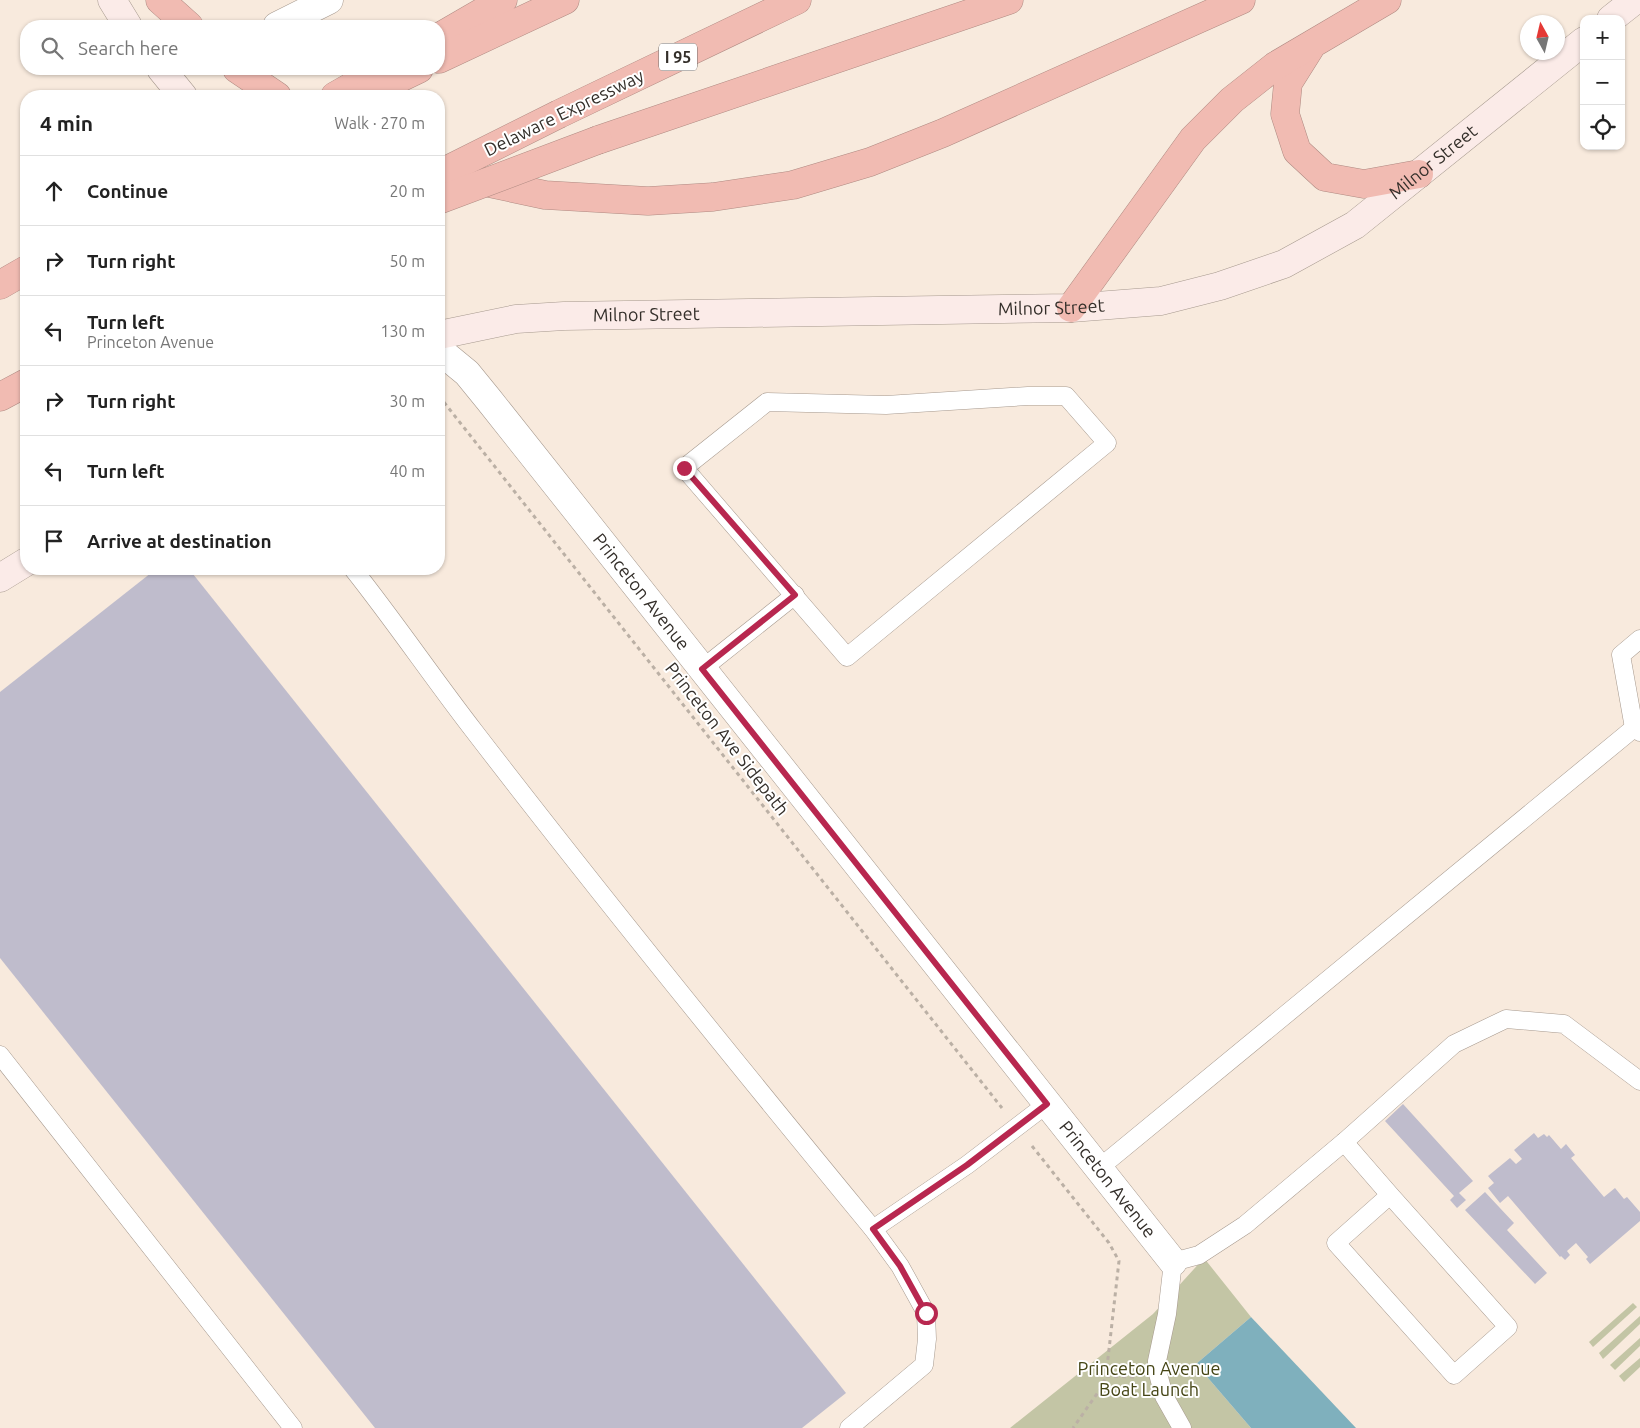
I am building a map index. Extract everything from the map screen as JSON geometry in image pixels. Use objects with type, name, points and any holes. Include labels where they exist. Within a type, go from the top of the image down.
[{"type":"highway","points":[[160,0],[182,20]]},
{"type":"highway","points":[[445,49],[503,0]]},
{"type":"highway","points":[[445,49],[565,0]]},
{"type":"highway","name":"Delaware Expressway","points":[[445,171],[797,0]]},
{"type":"highway","points":[[445,198],[598,140],[1009,0]]},
{"type":"highway","points":[[445,171],[480,182],[545,195],[597,199],[648,201],[713,197],[793,185],[870,162],[943,133],[1240,0]]},
{"type":"highway","points":[[1071,308],[1193,139],[1232,100],[1276,66],[1388,0]]},
{"type":"highway","points":[[1312,44],[1288,83],[1284,114],[1297,151],[1325,177],[1364,184],[1419,174]]},
{"type":"highway","points":[[247,75],[268,90]]},
{"type":"highway","points":[[345,90],[372,75]]},
{"type":"highway","points":[[376,90],[407,75]]},
{"type":"highway","points":[[0,285],[20,273]]},
{"type":"highway","points":[[0,397],[20,386]]},
{"type":"main road","points":[[112,0],[124,20]]},
{"type":"main road","points":[[1616,15],[1635,0]]},
{"type":"main road","name":"Milnor Street","points":[[445,335],[516,319],[564,316],[1071,308],[1161,301],[1220,286],[1284,264],[1355,225],[1580,44]]},
{"type":"main road","points":[[166,75],[178,90]]},
{"type":"main road","points":[[0,578],[20,566]]},
{"type":"street","points":[[289,20],[329,0]]},
{"type":"street","name":"Princeton Avenue","points":[[445,355],[467,373],[1173,1262]]},
{"type":"lane","points":[[1028,396],[1066,396],[1107,443],[848,657],[795,595],[684,468],[767,402],[886,404],[1028,396]]},
{"type":"lane","points":[[359,575],[473,730],[714,1037],[873,1229],[900,1266],[926,1313],[927,1339],[924,1365],[849,1428]]},
{"type":"lane","points":[[702,669],[795,595]]},
{"type":"lane","points":[[1098,1169],[1637,730],[1621,654],[1640,639]]},
{"type":"lane","points":[[1182,1428],[1164,1396],[1157,1370],[1157,1361],[1167,1314],[1173,1262],[1199,1255],[1245,1225],[1344,1142],[1454,1044],[1506,1019],[1564,1024],[1640,1081]]},
{"type":"lane","points":[[0,1055],[292,1428]]},
{"type":"lane","points":[[873,1229],[967,1165],[1047,1104]]},
{"type":"lane","points":[[1344,1142],[1508,1327],[1454,1375],[1336,1243],[1390,1195]]},
{"type":"path","name":"Princeton Ave Sidepath","points":[[445,404],[994,1099]]},
{"type":"path","points":[[1036,1152],[1109,1244],[1119,1261],[1106,1376],[1073,1428]]},
{"type":"green space","name":"Princeton Avenue Boat Launch","points":[[1204,1258],[1251,1317],[1196,1364],[1251,1428],[1010,1428],[1153,1314]]},
{"type":"green space","points":[[1633,1303],[1637,1307],[1593,1347],[1589,1342]]},
{"type":"green space","points":[[1640,1316],[1640,1324],[1603,1359],[1599,1353]]},
{"type":"green space","points":[[1640,1338],[1640,1346],[1615,1370],[1610,1365]]},
{"type":"green space","points":[[1640,1358],[1640,1367],[1624,1382],[1619,1376]]},
{"type":"water","points":[[1251,1317],[1356,1428],[1251,1428],[1196,1364]]},
{"type":"building","points":[[148,575],[194,575],[846,1393],[802,1428],[375,1428],[0,958],[0,692]]},
{"type":"building","points":[[1403,1104],[1473,1181],[1459,1193],[1466,1200],[1457,1208],[1450,1200],[1454,1196],[1385,1121]]},
{"type":"building","points":[[1534,1133],[1538,1138],[1544,1134],[1547,1137],[1549,1135],[1561,1149],[1566,1144],[1575,1155],[1571,1158],[1604,1197],[1615,1188],[1624,1199],[1627,1197],[1640,1212],[1640,1221],[1590,1264],[1586,1259],[1588,1257],[1576,1243],[1567,1251],[1570,1255],[1565,1260],[1560,1257],[1508,1196],[1500,1203],[1488,1188],[1494,1183],[1488,1176],[1510,1158],[1516,1164],[1522,1159],[1514,1150]]},
{"type":"building","points":[[1485,1192],[1514,1223],[1507,1230],[1547,1273],[1535,1284],[1465,1210]]},
{"type":"route","points":[[684,468],[795,595],[702,669],[1047,1104],[967,1165],[873,1229],[900,1266],[926,1313]]}]
